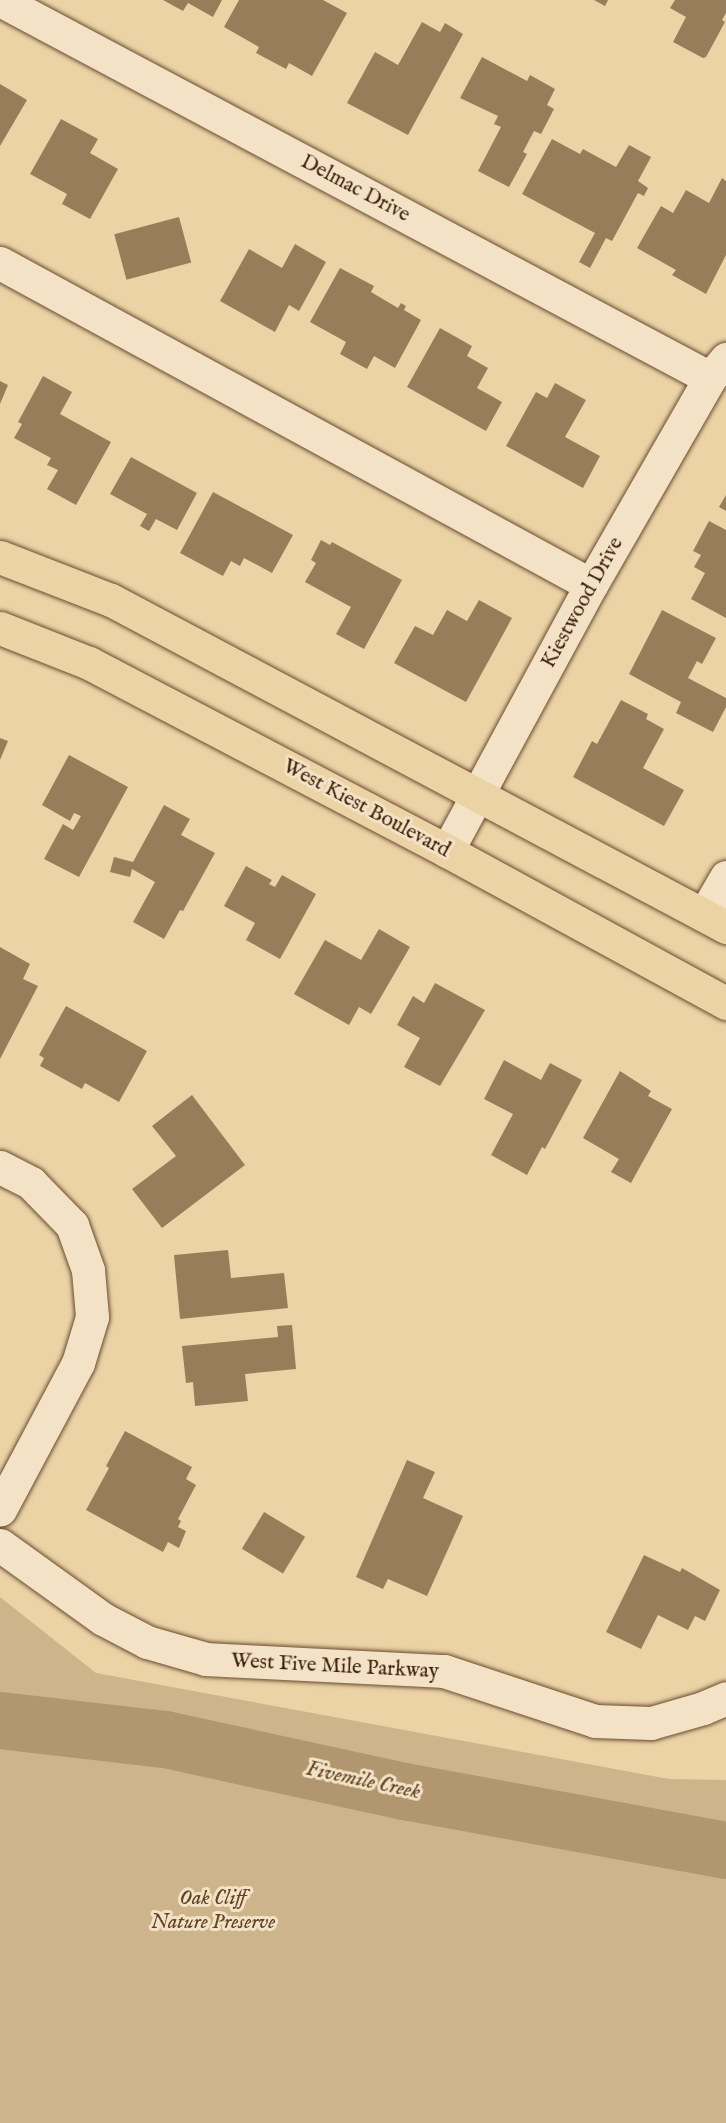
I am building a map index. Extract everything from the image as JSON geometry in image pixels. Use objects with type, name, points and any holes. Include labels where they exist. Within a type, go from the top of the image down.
[{"type":"main road","points":[[0,557],[111,600],[715,921]]},
{"type":"main road","name":"West Kiest Boulevard","points":[[0,628],[89,663],[447,852],[726,1003]]},
{"type":"street","name":"Delmac Drive","points":[[0,0],[718,369]]},
{"type":"street","points":[[0,263],[591,585]]},
{"type":"street","name":"Kiestwood Drive","points":[[447,852],[480,795],[591,585],[718,369]]},
{"type":"street","points":[[715,921],[726,877]]},
{"type":"street","points":[[0,1167],[31,1183],[72,1225],[88,1270],[92,1317],[78,1363],[0,1510]]},
{"type":"street","name":"West Five Mile Parkway","points":[[0,1545],[103,1619],[147,1642],[206,1659],[444,1671],[595,1721],[651,1723],[703,1708],[726,1698]]},
{"type":"green space","name":"Oak Cliff Nature Preserve","points":[[0,1597],[96,1673],[669,1779],[726,1780],[726,2123],[0,2123]]},
{"type":"building","points":[[163,0],[222,0],[213,17],[188,3],[183,11]]},
{"type":"building","points":[[239,0],[323,0],[347,13],[312,76],[289,63],[286,69],[256,53],[259,47],[224,27]]},
{"type":"building","points":[[594,0],[608,0],[605,6]]},
{"type":"building","points":[[675,0],[726,0],[726,13],[722,20],[725,22],[706,57],[703,58],[673,42],[686,17],[670,8]]},
{"type":"building","points":[[422,22],[440,32],[445,23],[463,34],[408,135],[347,103],[375,52],[398,65]]},
{"type":"building","points":[[482,57],[527,81],[530,75],[555,89],[547,105],[554,109],[541,134],[534,131],[523,152],[527,154],[509,187],[478,171],[501,127],[494,124],[498,116],[460,98]]},
{"type":"building","points":[[0,84],[27,100],[0,146]]},
{"type":"building","points":[[61,119],[98,139],[90,153],[118,169],[90,219],[62,204],[67,194],[30,174]]},
{"type":"building","points":[[552,139],[580,154],[583,149],[616,167],[629,145],[651,157],[638,181],[648,188],[644,196],[638,193],[612,241],[606,238],[590,268],[579,262],[595,233],[522,194]]},
{"type":"building","points":[[722,178],[726,181],[726,255],[706,294],[672,275],[676,270],[637,248],[661,206],[673,213],[686,190],[709,203]]},
{"type":"building","points":[[179,217],[191,262],[126,280],[114,234]]},
{"type":"building","points":[[295,244],[326,262],[299,311],[289,305],[275,332],[220,301],[249,249],[282,268]]},
{"type":"building","points":[[340,268],[374,286],[371,292],[398,308],[401,303],[406,306],[404,310],[421,320],[395,368],[374,356],[367,369],[340,354],[346,342],[310,322]]},
{"type":"building","points":[[440,328],[472,346],[467,356],[488,368],[477,388],[502,402],[486,431],[407,387]]},
{"type":"building","points":[[43,376],[72,392],[60,414],[111,442],[76,505],[47,489],[58,470],[47,465],[51,458],[14,438],[22,424],[18,422]]},
{"type":"building","points":[[0,381],[8,385],[0,404]]},
{"type":"building","points":[[555,383],[586,400],[565,437],[600,456],[583,488],[506,446],[536,392],[547,398]]},
{"type":"building","points":[[131,457],[197,493],[177,530],[156,519],[149,531],[140,526],[147,514],[110,494]]},
{"type":"building","points":[[213,492],[293,535],[272,573],[244,558],[240,566],[231,561],[223,576],[180,553]]},
{"type":"building","points":[[726,495],[726,511],[719,507]]},
{"type":"building","points":[[709,521],[726,530],[726,618],[691,599],[705,573],[694,567],[701,555],[693,551]]},
{"type":"building","points":[[321,540],[330,545],[332,542],[402,580],[364,649],[336,634],[351,607],[305,582],[316,563],[311,560]]},
{"type":"building","points":[[479,600],[512,618],[466,702],[394,663],[415,626],[433,635],[447,610],[467,621]]},
{"type":"building","points":[[662,610],[716,638],[702,664],[697,661],[688,678],[726,698],[726,707],[713,732],[676,713],[681,702],[629,674]]},
{"type":"building","points":[[621,700],[648,714],[646,719],[664,729],[643,768],[684,790],[664,826],[573,777],[592,741],[597,744]]},
{"type":"building","points":[[0,738],[8,741],[0,760]]},
{"type":"building","points":[[69,755],[128,787],[79,877],[44,859],[63,824],[73,830],[81,816],[74,813],[70,821],[42,805]]},
{"type":"building","points":[[164,805],[190,819],[181,835],[215,853],[183,911],[180,910],[164,939],[133,922],[155,882],[132,869],[130,877],[110,872],[114,857],[133,862]]},
{"type":"building","points":[[246,866],[272,880],[269,884],[275,887],[282,875],[316,894],[280,959],[246,940],[255,923],[224,906]]},
{"type":"building","points":[[379,929],[410,947],[371,1014],[359,1007],[349,1025],[294,994],[325,940],[361,960]]},
{"type":"building","points":[[0,947],[30,964],[23,979],[38,986],[0,1059]]},
{"type":"building","points":[[435,983],[485,1010],[440,1086],[404,1067],[420,1038],[397,1025],[413,996],[424,1003]]},
{"type":"building","points":[[66,1006],[147,1051],[119,1102],[85,1083],[82,1089],[40,1066],[44,1058],[39,1055]]},
{"type":"building","points":[[504,1060],[541,1080],[550,1063],[582,1080],[545,1149],[542,1147],[527,1175],[491,1155],[513,1114],[484,1099]]},
{"type":"building","points":[[620,1071],[651,1091],[648,1096],[672,1109],[631,1183],[611,1172],[619,1159],[583,1138]]},
{"type":"building","points":[[192,1095],[245,1165],[162,1228],[132,1189],[176,1156],[152,1126]]},
{"type":"building","points":[[228,1250],[231,1278],[284,1273],[288,1308],[180,1319],[174,1255]]},
{"type":"building","points":[[292,1325],[296,1369],[245,1374],[248,1401],[195,1406],[193,1382],[186,1383],[182,1346],[278,1337],[277,1326]]},
{"type":"building","points":[[125,1431],[192,1467],[186,1479],[196,1485],[178,1519],[181,1521],[178,1527],[186,1531],[179,1548],[168,1542],[163,1552],[86,1510],[109,1468],[106,1466]]},
{"type":"building","points":[[407,1460],[435,1472],[423,1498],[463,1516],[427,1596],[388,1579],[383,1589],[356,1577]]},
{"type":"building","points":[[264,1512],[305,1537],[283,1574],[242,1549]]},
{"type":"building","points":[[644,1555],[680,1572],[682,1568],[720,1590],[705,1621],[695,1616],[688,1630],[658,1615],[641,1649],[606,1632]]},
{"type":"waterway","name":"Fivemile Creek","points":[[0,1720],[165,1739],[404,1791],[726,1850]]}]
